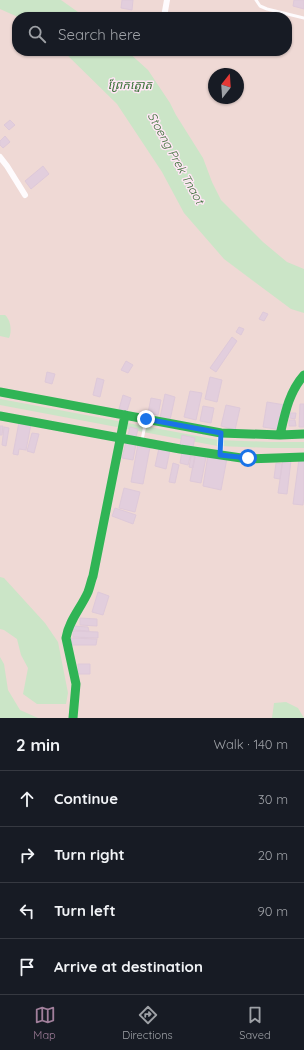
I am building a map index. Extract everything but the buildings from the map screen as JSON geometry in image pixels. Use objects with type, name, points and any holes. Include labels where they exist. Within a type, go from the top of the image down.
[{"type":"street","points":[[165,12],[167,0]]},
{"type":"street","points":[[0,157],[25,195]]},
{"type":"street","points":[[280,435],[290,398],[300,379],[304,375]]},
{"type":"street","points":[[0,392],[125,415],[146,424],[221,436],[304,434]]},
{"type":"street","points":[[73,718],[76,684],[66,638],[66,631],[88,593],[93,576],[125,415]]},
{"type":"street","points":[[0,416],[122,432],[143,439],[248,458],[304,457]]},
{"type":"street","points":[[220,452],[221,436]]},
{"type":"lane","points":[[256,0],[260,6],[279,12]]},
{"type":"lane","points":[[292,15],[304,18]]},
{"type":"lane","points":[[143,439],[146,424]]},
{"type":"shaded area","points":[[0,0],[304,0],[304,718],[0,718]]},
{"type":"water","points":[[0,0],[61,0],[78,12],[12,12],[12,14],[0,9]]},
{"type":"water","name":"ព្រែកត្នោត","points":[[68,56],[133,56],[148,70],[203,158],[221,200],[263,242],[287,262],[304,269],[304,313],[291,309],[224,259],[184,213],[162,172],[117,104]]},
{"type":"water","points":[[0,315],[5,315],[9,320],[11,329],[9,338],[0,336]]},
{"type":"water","points":[[0,577],[4,578],[45,623],[58,642],[68,693],[66,704],[37,704],[23,694],[28,668],[21,655],[17,639],[0,629]]},
{"type":"water","points":[[0,657],[4,664],[8,690],[20,710],[38,718],[0,718]]},
{"type":"water","points":[[286,702],[298,708],[304,718],[272,718],[274,703]]},
{"type":"waterway","points":[[0,402],[218,443],[304,445]]},
{"type":"traffic: fast","points":[[280,435],[291,396],[304,375]]},
{"type":"traffic: fast","points":[[0,392],[221,433],[280,435],[304,434]]},
{"type":"traffic: fast","points":[[73,718],[76,684],[66,638],[72,620],[88,592],[93,576],[125,415]]},
{"type":"traffic: fast","points":[[0,416],[180,449],[248,459],[304,457]]},
{"type":"route","points":[[146,419],[221,433],[220,455],[248,458]]},
{"type":"water label","name":"Stoeng Prek Tnaot","points":[[176,158]]}]
